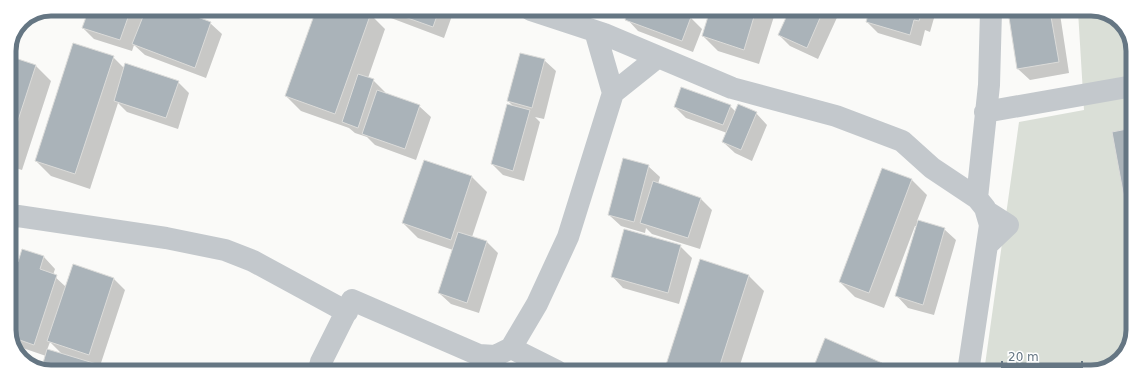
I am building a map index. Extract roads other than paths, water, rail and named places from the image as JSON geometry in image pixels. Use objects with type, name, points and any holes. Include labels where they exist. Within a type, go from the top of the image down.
[{"type":"street","points":[[550,16],[596,31],[732,88],[836,116],[902,141],[932,168],[1008,225],[987,245],[969,365]]},
{"type":"street","points":[[981,204],[985,112],[989,85],[991,16]]},
{"type":"street","points":[[320,365],[352,300],[479,355],[495,356],[511,348],[537,304],[568,237],[613,93],[596,31]]},
{"type":"street","points":[[613,93],[658,57]]},
{"type":"street","points":[[985,112],[1126,87]]},
{"type":"street","points":[[16,218],[26,218],[166,238],[225,250],[253,261],[347,312]]},
{"type":"street","points":[[511,348],[545,365]]}]
